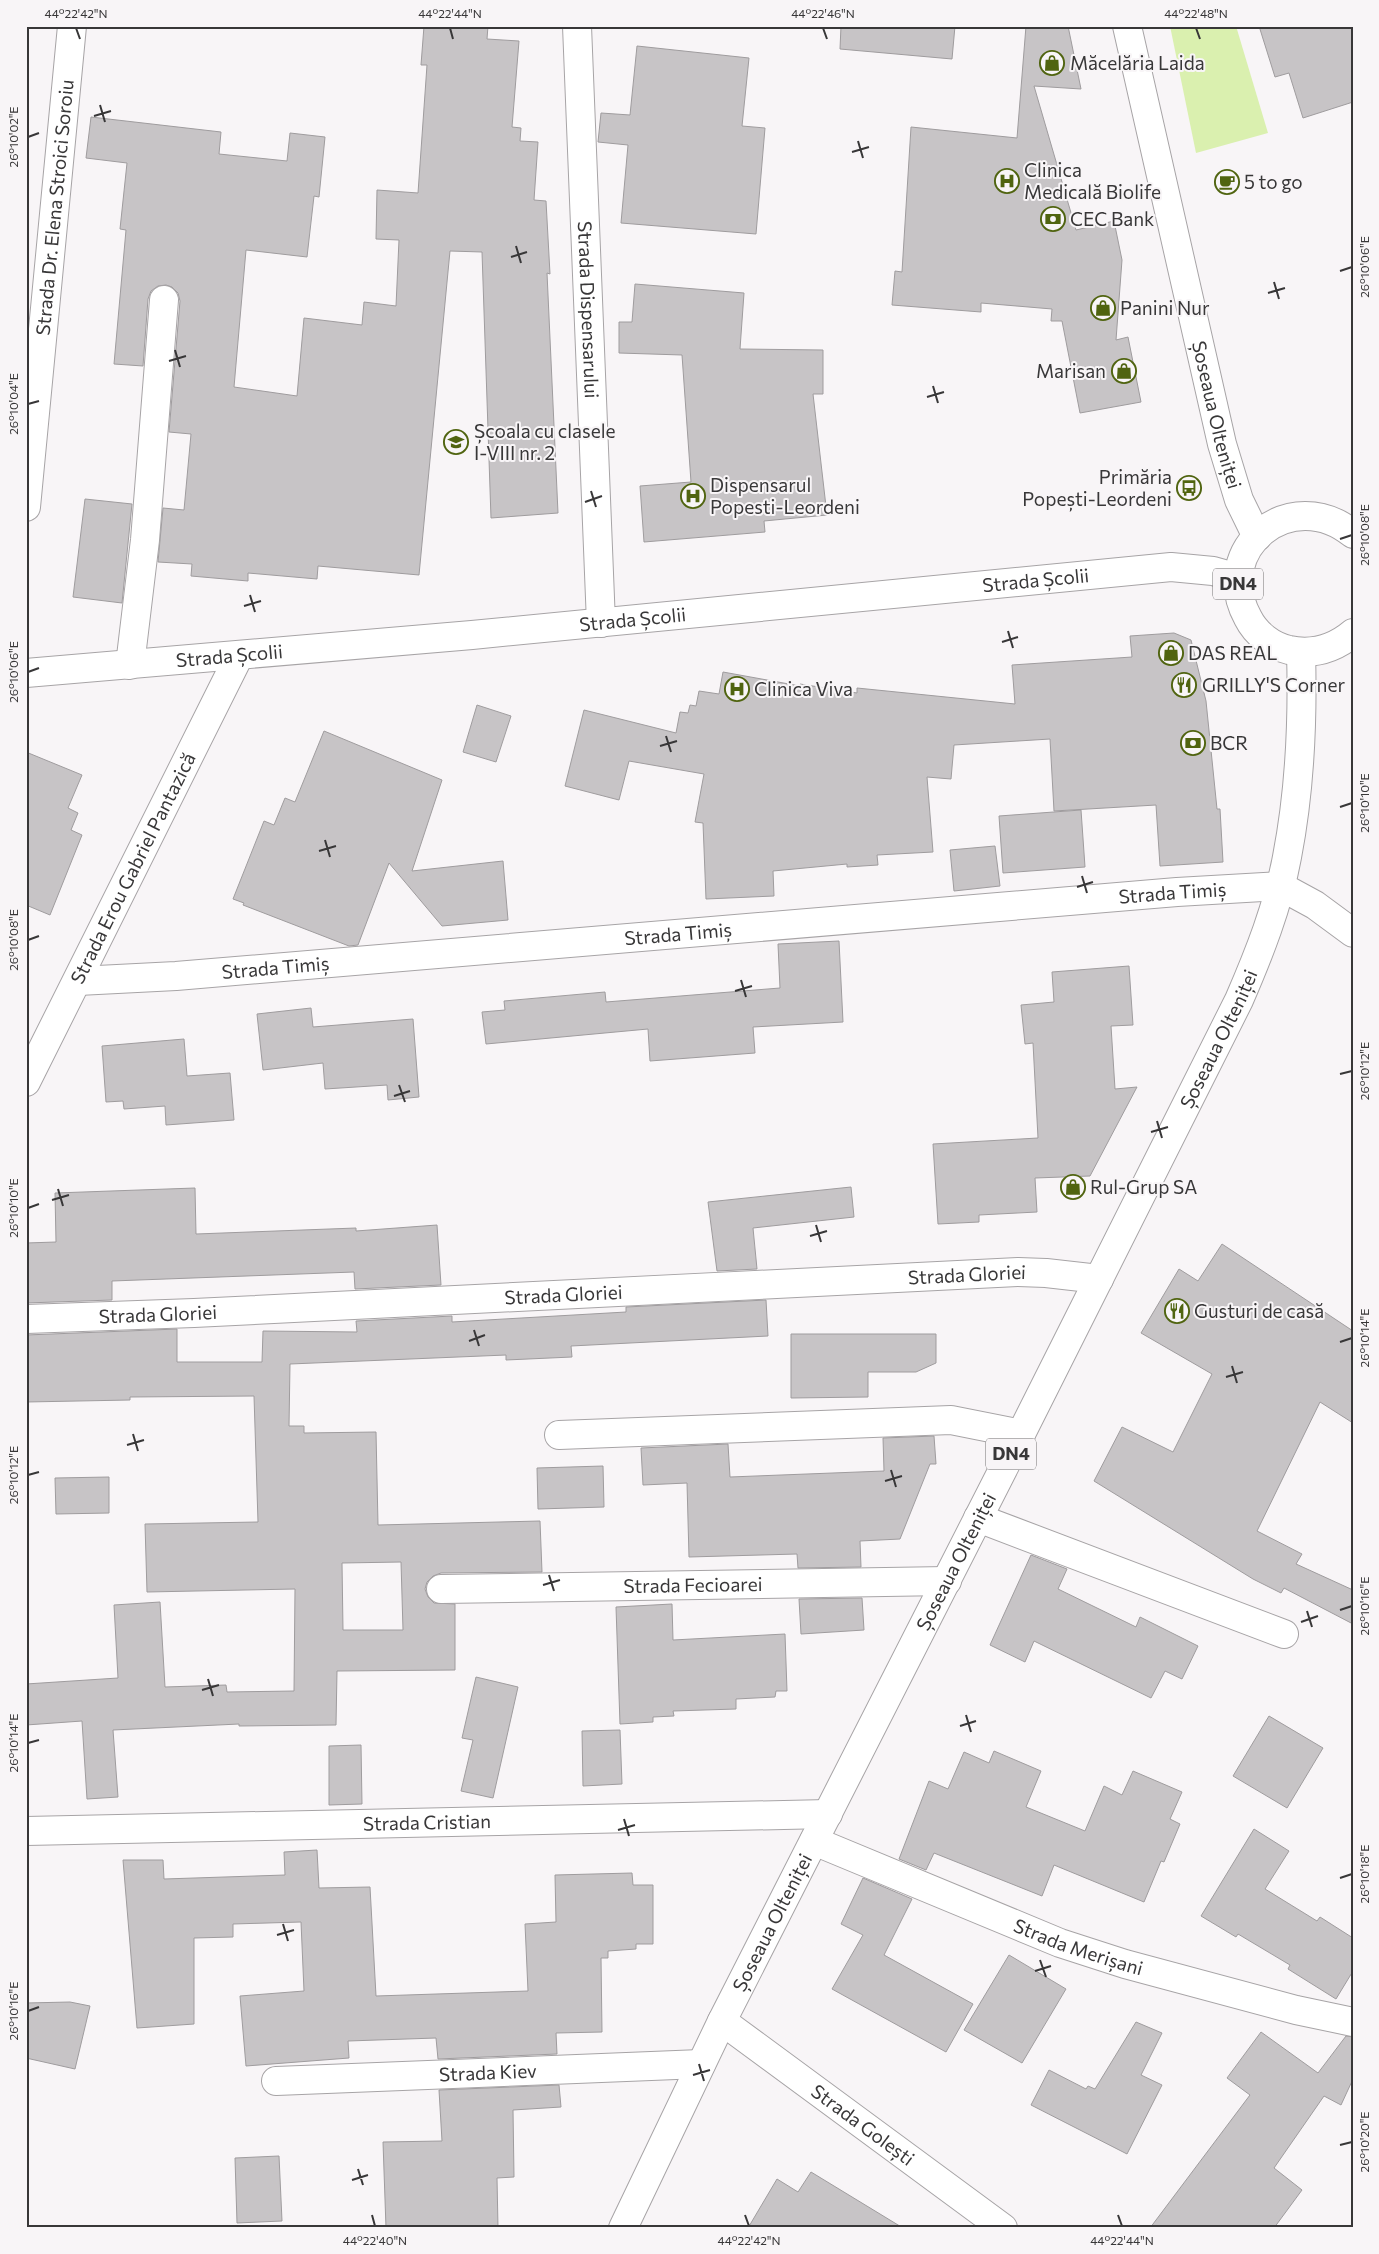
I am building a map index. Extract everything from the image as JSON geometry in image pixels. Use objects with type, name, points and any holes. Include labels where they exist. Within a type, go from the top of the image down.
[{"type":"street","name":"Strada Dr. Elena Stroici Soroiu","points":[[26,507],[72,26]]},
{"type":"street","name":"Strada Dispensarului","points":[[577,26],[601,622]]},
{"type":"street","name":"Șoseaua Olteniței","points":[[1127,26],[1222,444],[1239,500],[1256,537]]},
{"type":"street","points":[[130,665],[145,540],[164,300]]},
{"type":"street","name":"DN4","points":[[1353,534],[1344,526],[1327,518],[1308,515],[1289,517],[1272,524],[1256,537],[1245,552],[1238,578],[1242,609],[1251,625],[1265,639],[1282,648],[1301,652],[1322,651],[1341,643],[1353,634]]},
{"type":"street","name":"Strada Școlii","points":[[26,673],[239,656],[1171,567],[1213,571],[1238,578]]},
{"type":"street","name":"Șoseaua Olteniței","points":[[623,2228],[722,2021],[1021,1434],[1239,1000],[1258,957],[1287,857],[1299,763],[1302,685],[1301,652]]},
{"type":"street","name":"Strada Erou Gabriel Pantazică","points":[[26,1082],[239,656]]},
{"type":"street","points":[[1280,886],[1315,905],[1353,933]]},
{"type":"street","name":"Strada Timiș","points":[[78,981],[176,976],[1167,892],[1280,886]]},
{"type":"street","name":"Strada Gloriei","points":[[26,1319],[194,1313],[1018,1272],[1046,1272],[1099,1279]]},
{"type":"street","points":[[559,1434],[951,1420],[1021,1434]]},
{"type":"street","points":[[978,1518],[1284,1634]]},
{"type":"street","name":"Strada Fecioarei","points":[[441,1590],[947,1580]]},
{"type":"street","name":"Strada Cristian","points":[[26,1831],[828,1814]]},
{"type":"street","name":"Strada Merișani","points":[[814,1841],[1069,1946],[1201,1985],[1296,2010],[1353,2022]]},
{"type":"street","name":"Strada Golești","points":[[722,2021],[1003,2228]]},
{"type":"street","name":"Strada Kiev","points":[[276,2081],[701,2064]]},
{"type":"green space","points":[[1170,26],[1236,26],[1268,133],[1196,153]]},
{"type":"building","points":[[424,26],[488,26],[487,39],[519,41],[512,127],[521,128],[520,141],[538,142],[534,200],[546,201],[550,274],[547,273],[558,513],[491,518],[482,252],[450,251],[419,575],[318,566],[317,579],[248,573],[248,581],[191,576],[192,564],[158,562],[163,508],[184,510],[191,434],[169,432],[180,301],[178,293],[172,287],[166,285],[158,286],[151,291],[148,299],[143,366],[114,364],[126,230],[120,229],[127,163],[86,158],[91,117],[221,132],[219,154],[287,161],[290,133],[325,137],[319,197],[314,196],[307,257],[246,250],[234,387],[297,396],[304,318],[362,325],[364,302],[396,306],[399,240],[376,239],[377,190],[418,193],[427,65],[421,65]]},
{"type":"building","points":[[841,26],[955,26],[952,59],[840,49]]},
{"type":"building","points":[[1026,26],[1068,26],[1081,89],[1034,86],[1076,230],[1114,221],[1122,260],[1116,340],[1128,337],[1141,402],[1080,413],[1062,321],[1051,321],[1052,309],[981,303],[981,312],[892,305],[895,271],[902,272],[911,127],[1017,138]]},
{"type":"building","points":[[1259,26],[1353,26],[1353,102],[1303,118],[1289,73],[1275,77]]},
{"type":"building","points":[[637,46],[749,58],[742,126],[765,128],[756,234],[621,223],[628,145],[598,142],[601,113],[630,115]]},
{"type":"building","points":[[635,284],[744,293],[740,349],[823,350],[823,394],[813,394],[827,515],[764,521],[765,532],[644,542],[640,486],[691,482],[682,355],[619,353],[619,322],[632,322]]},
{"type":"building","points":[[85,499],[132,504],[122,603],[73,597]]},
{"type":"building","points":[[1174,633],[1191,640],[1206,701],[1217,809],[1220,809],[1223,862],[1160,866],[1156,805],[1054,811],[1050,739],[954,745],[951,779],[927,777],[933,852],[877,855],[878,865],[847,867],[847,864],[773,871],[774,896],[706,899],[703,823],[695,822],[704,774],[629,761],[619,800],[565,786],[584,710],[676,733],[680,712],[688,713],[690,705],[696,706],[699,691],[719,694],[723,672],[800,686],[800,684],[857,693],[857,688],[1015,704],[1012,665],[1132,657],[1130,636]]},
{"type":"building","points":[[477,705],[511,716],[496,762],[463,752]]},
{"type":"building","points":[[324,731],[442,780],[412,871],[503,861],[508,920],[442,926],[389,863],[358,945],[349,946],[243,905],[244,903],[233,899],[264,821],[274,825],[285,798],[295,802]]},
{"type":"building","points":[[26,752],[82,775],[68,808],[78,813],[71,830],[82,835],[50,915],[26,905]]},
{"type":"building","points":[[1081,810],[1085,867],[1003,873],[999,816]]},
{"type":"building","points":[[995,846],[1000,886],[954,891],[950,850]]},
{"type":"building","points":[[839,941],[843,1022],[753,1027],[755,1053],[650,1061],[648,1029],[486,1044],[482,1012],[505,1010],[504,1001],[605,992],[606,1002],[780,988],[778,944]]},
{"type":"building","points":[[1129,966],[1133,1025],[1111,1026],[1115,1089],[1137,1087],[1090,1176],[1035,1178],[1037,1212],[979,1215],[979,1222],[938,1224],[933,1144],[1038,1138],[1033,1043],[1025,1044],[1021,1005],[1054,1002],[1052,972]]},
{"type":"building","points":[[311,1008],[313,1027],[413,1019],[419,1097],[388,1100],[387,1085],[325,1089],[323,1063],[263,1070],[257,1014]]},
{"type":"building","points":[[184,1039],[187,1076],[230,1073],[234,1120],[166,1125],[165,1106],[124,1109],[123,1101],[106,1102],[102,1046]]},
{"type":"building","points":[[851,1187],[854,1217],[753,1228],[757,1269],[717,1271],[708,1202]]},
{"type":"building","points":[[195,1188],[196,1234],[356,1228],[356,1231],[437,1225],[441,1285],[355,1289],[354,1272],[112,1281],[112,1300],[26,1303],[26,1243],[56,1242],[55,1193]]},
{"type":"building","points":[[1222,1244],[1353,1331],[1353,1423],[1320,1402],[1257,1531],[1302,1554],[1296,1564],[1353,1590],[1353,1624],[1284,1588],[1281,1593],[1253,1579],[1094,1481],[1122,1427],[1173,1452],[1212,1374],[1141,1333],[1179,1269],[1198,1281]]},
{"type":"building","points":[[766,1300],[768,1336],[571,1346],[572,1357],[506,1360],[506,1355],[290,1364],[289,1426],[304,1426],[304,1433],[376,1432],[378,1525],[540,1521],[542,1572],[441,1573],[433,1576],[427,1582],[425,1589],[428,1597],[434,1603],[455,1604],[455,1670],[337,1671],[336,1725],[239,1726],[239,1724],[113,1730],[118,1797],[87,1799],[82,1721],[26,1725],[26,1684],[118,1678],[114,1605],[160,1602],[165,1687],[226,1685],[227,1692],[294,1691],[295,1589],[147,1592],[145,1524],[258,1522],[254,1396],[130,1397],[130,1400],[26,1402],[26,1335],[177,1329],[177,1362],[262,1362],[263,1331],[357,1332],[356,1321],[452,1316],[452,1322],[626,1312],[626,1307]],"holes":[[[401,1562],[403,1630],[343,1630],[342,1563]]]},
{"type":"building","points":[[791,1334],[936,1334],[936,1363],[916,1372],[868,1372],[868,1397],[791,1398]]},
{"type":"building","points":[[934,1436],[936,1464],[930,1464],[900,1539],[860,1541],[861,1567],[798,1568],[797,1554],[689,1557],[687,1483],[643,1485],[641,1448],[728,1444],[730,1477],[884,1471],[883,1438]]},
{"type":"building","points":[[603,1466],[604,1507],[538,1509],[537,1468]]},
{"type":"building","points":[[109,1477],[109,1513],[56,1514],[55,1478]]},
{"type":"building","points":[[1031,1555],[1067,1569],[1058,1589],[1136,1627],[1140,1617],[1198,1646],[1182,1679],[1165,1671],[1151,1698],[1034,1641],[1025,1662],[990,1645]]},
{"type":"building","points":[[862,1598],[864,1630],[801,1634],[799,1599]]},
{"type":"building","points":[[672,1604],[673,1640],[785,1634],[787,1691],[776,1691],[775,1697],[736,1699],[736,1709],[673,1711],[674,1716],[653,1717],[653,1722],[620,1724],[616,1607]]},
{"type":"building","points":[[476,1677],[518,1687],[493,1798],[461,1791],[473,1740],[462,1738]]},
{"type":"building","points":[[1269,1716],[1323,1748],[1287,1808],[1233,1776]]},
{"type":"building","points":[[620,1730],[622,1784],[583,1786],[582,1731]]},
{"type":"building","points":[[361,1745],[362,1804],[329,1805],[329,1746]]},
{"type":"building","points":[[994,1751],[1041,1771],[1026,1807],[1085,1831],[1104,1786],[1122,1795],[1133,1771],[1182,1792],[1170,1819],[1180,1824],[1164,1862],[1161,1861],[1144,1902],[1054,1865],[1042,1896],[934,1853],[926,1870],[899,1859],[929,1781],[948,1789],[964,1752],[989,1763]]},
{"type":"building","points":[[1254,1829],[1289,1851],[1265,1889],[1317,1921],[1320,1917],[1353,1938],[1353,1971],[1336,1999],[1288,1969],[1290,1965],[1238,1934],[1236,1937],[1201,1916]]},
{"type":"building","points":[[317,1850],[319,1888],[370,1887],[376,1996],[528,1991],[525,1924],[556,1922],[555,1875],[632,1873],[633,1885],[653,1885],[653,1944],[636,1944],[636,1949],[608,1951],[608,1958],[601,1958],[602,2032],[556,2033],[557,2054],[438,2059],[436,2038],[348,2041],[349,2058],[246,2066],[240,1996],[304,1991],[301,1922],[233,1924],[233,1937],[194,1938],[194,2024],[137,2028],[123,1860],[163,1860],[164,1879],[285,1875],[284,1852]]},
{"type":"building","points":[[863,1878],[912,1899],[884,1955],[973,2004],[946,2052],[832,1989],[863,1935],[841,1924]]},
{"type":"building","points":[[1009,1955],[1066,1989],[1022,2063],[964,2030]]},
{"type":"building","points":[[70,2002],[90,2006],[75,2069],[26,2058],[26,2003]]},
{"type":"building","points":[[1136,2022],[1162,2033],[1141,2075],[1162,2085],[1127,2154],[1031,2105],[1049,2070],[1086,2089],[1088,2086],[1095,2089]]},
{"type":"building","points":[[1261,2032],[1318,2073],[1346,2036],[1353,2037],[1353,2079],[1341,2105],[1324,2096],[1274,2168],[1302,2190],[1274,2228],[1150,2228],[1250,2095],[1227,2078]]},
{"type":"building","points":[[559,2085],[561,2107],[513,2110],[514,2177],[497,2178],[498,2228],[386,2228],[383,2142],[442,2141],[439,2090]]},
{"type":"building","points":[[279,2156],[282,2221],[237,2223],[235,2158]]},
{"type":"building","points":[[811,2172],[903,2228],[748,2228],[777,2179],[798,2192]]},
{"type":"place","name":"Măcelăria Laida","points":[[1052,63]]},
{"type":"place","name":"Clinica Medicală Biolife","points":[[1007,181]]},
{"type":"place","name":"5 to go","points":[[1227,182]]},
{"type":"place","name":"CEC Bank","points":[[1053,219]]},
{"type":"place","name":"Panini Nur","points":[[1103,308]]},
{"type":"place","name":"Marisan","points":[[1124,371]]},
{"type":"place","name":"Școala cu clasele I-VIII nr. 2","points":[[456,442]]},
{"type":"place","name":"Primăria Popești-Leordeni","points":[[1189,488]]},
{"type":"place","name":"Dispensarul Popesti-Leordeni","points":[[693,496]]},
{"type":"place","name":"DAS REAL","points":[[1171,653]]},
{"type":"place","name":"GRILLY'S Corner","points":[[1184,685]]},
{"type":"place","name":"Clinica Viva","points":[[737,689]]},
{"type":"place","name":"BCR","points":[[1193,743]]},
{"type":"place","name":"Rul-Grup SA","points":[[1073,1187]]},
{"type":"place","name":"Gusturi de casă","points":[[1177,1311]]}]
